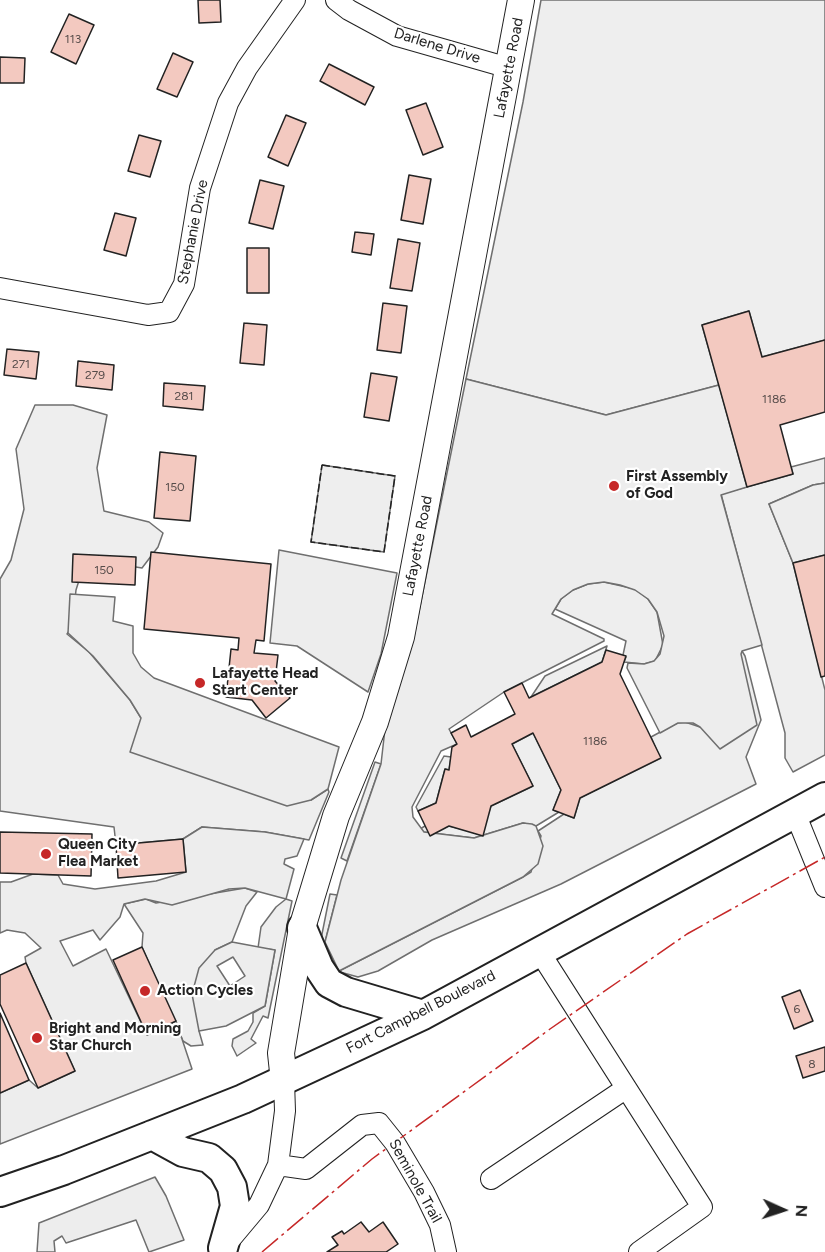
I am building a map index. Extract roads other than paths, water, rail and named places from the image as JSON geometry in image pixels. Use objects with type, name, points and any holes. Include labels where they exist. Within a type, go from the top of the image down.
[{"type":"highway","name":"Fort Campbell Boulevard","points":[[0,1192],[152,1135],[284,1081],[423,1015],[825,797]]},
{"type":"highway","points":[[302,928],[319,969],[329,983],[346,992],[423,1015]]},
{"type":"highway","points":[[152,1135],[183,1152],[209,1158],[223,1170],[232,1187],[235,1206],[221,1250]]},
{"type":"main road","name":"Lafayette Road","points":[[284,1081],[281,1053],[302,928],[336,816],[375,722],[401,637],[521,0]]},
{"type":"street","name":"Stephanie Drive","points":[[0,288],[148,315],[169,312],[184,284],[200,188],[228,103],[246,68],[295,0]]},
{"type":"street","name":"Darlene Drive","points":[[336,0],[349,10],[397,36],[509,68]]},
{"type":"street","points":[[795,813],[825,887]]},
{"type":"street","points":[[539,951],[702,1207],[639,1252]]},
{"type":"street","points":[[221,1250],[259,1205],[278,1165],[285,1111],[284,1081]]},
{"type":"street","points":[[491,1179],[625,1089]]},
{"type":"street","name":"Seminole Trail","points":[[278,1165],[306,1169],[362,1125],[379,1123],[395,1143],[424,1192],[440,1225],[446,1252]]},
{"type":"street","points":[[446,1252],[457,1252]]},
{"type":"place","name":"First Assembly of God","points":[[614,486]]},
{"type":"place","name":"Lafayette Head Start Center","points":[[200,683]]},
{"type":"place","name":"Queen City Flea Market","points":[[46,854]]},
{"type":"place","name":"Action Cycles","points":[[145,991]]},
{"type":"place","name":"Bright and Morning Star Church","points":[[37,1038]]}]
